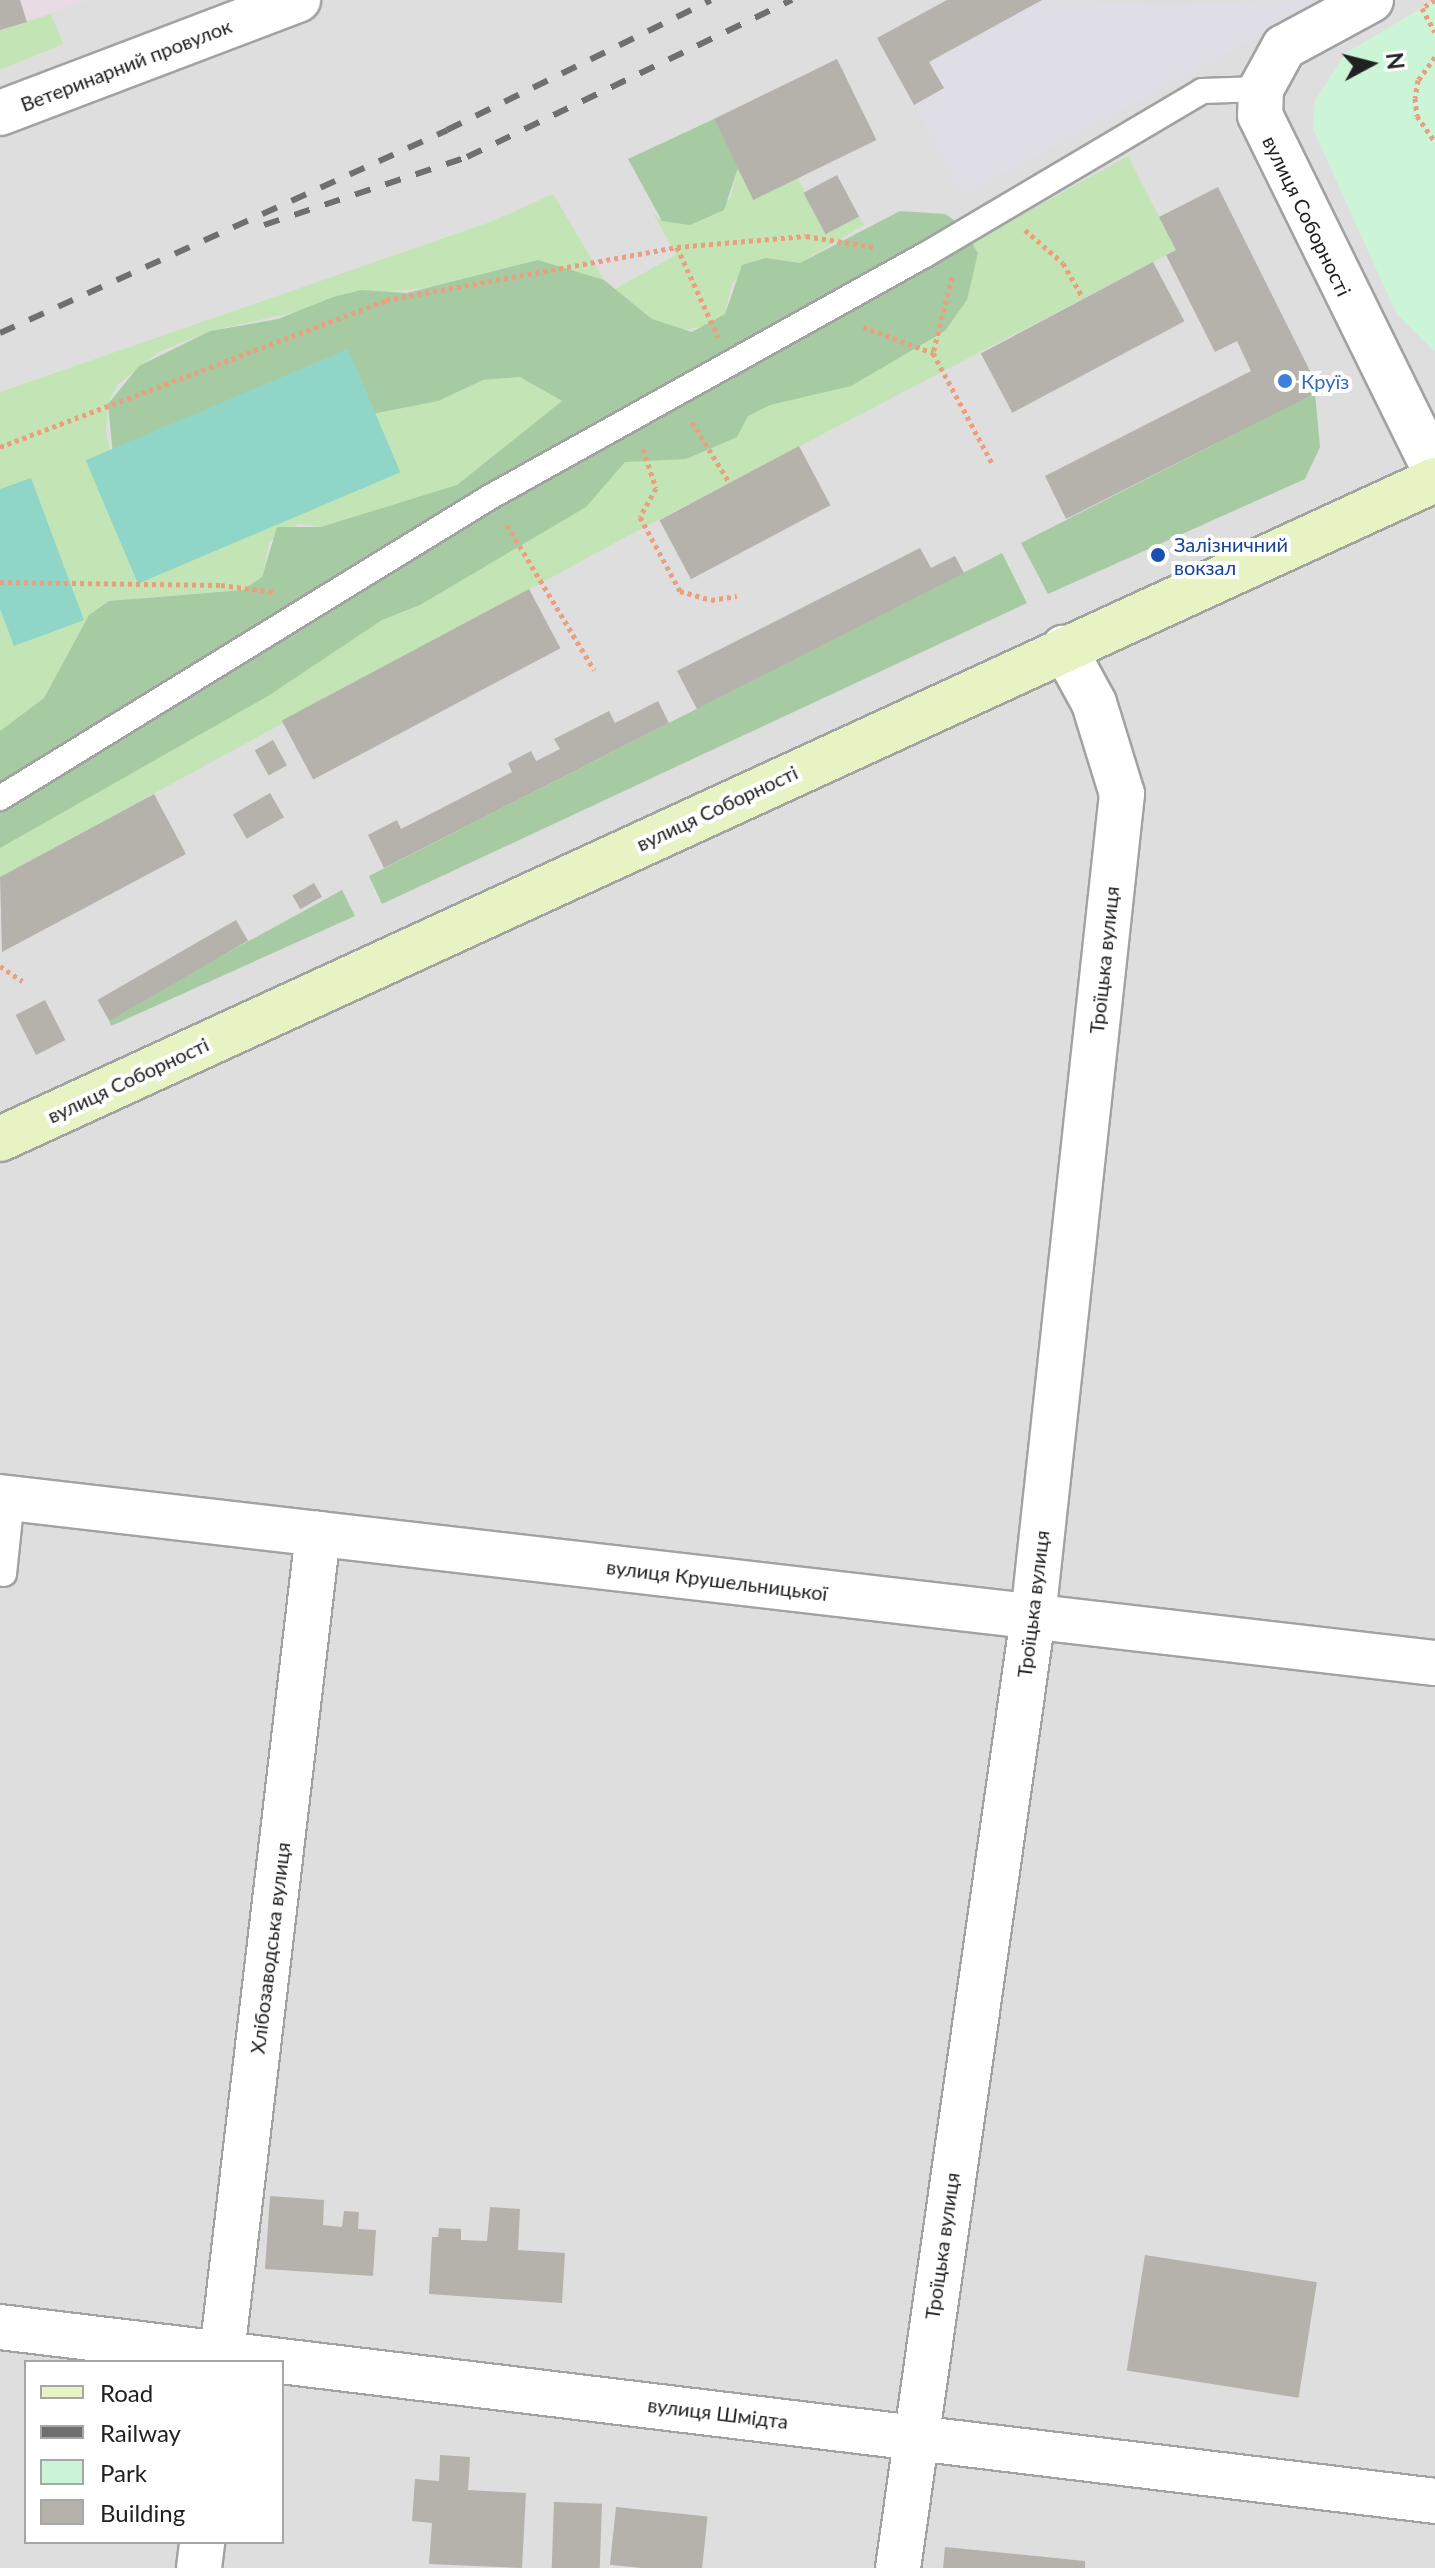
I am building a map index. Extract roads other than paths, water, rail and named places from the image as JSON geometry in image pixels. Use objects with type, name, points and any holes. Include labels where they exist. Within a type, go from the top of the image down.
[{"type":"main road","name":"вулиця Соборності","points":[[0,1139],[1435,480]]},
{"type":"street","points":[[1261,89],[1284,47],[1371,0]]},
{"type":"street","name":"Ветеринарний провулок","points":[[0,113],[286,2]]},
{"type":"street","name":"вулиця Соборності","points":[[1261,89],[1267,138],[1435,471]]},
{"type":"street","name":"Троїцька вулиця","points":[[898,2568],[914,2438],[1033,1617],[1122,794],[1094,703],[1064,648]]},
{"type":"street","name":"вулиця Крушельницької","points":[[6,1498],[1435,1663]]},
{"type":"street","name":"Хлібозаводська вулиця","points":[[222,2356],[318,1534]]},
{"type":"street","name":"вулиця Шмідта","points":[[0,2327],[256,2360]]},
{"type":"street","name":"вулиця Шмідта","points":[[284,2363],[1435,2501]]},
{"type":"street","points":[[199,2568],[202,2544]]},
{"type":"lane","points":[[0,798],[490,497],[925,255],[1202,91],[1261,89]]},
{"type":"lane","points":[[4,1574],[6,1498]]},
{"type":"railway","points":[[0,333],[447,130],[711,0]]},
{"type":"railway","points":[[264,225],[467,157],[792,0]]},
{"type":"place","name":"Круїз","points":[[1285,381]]},
{"type":"place","name":"Залізничний вокзал","points":[[1158,555]]}]
